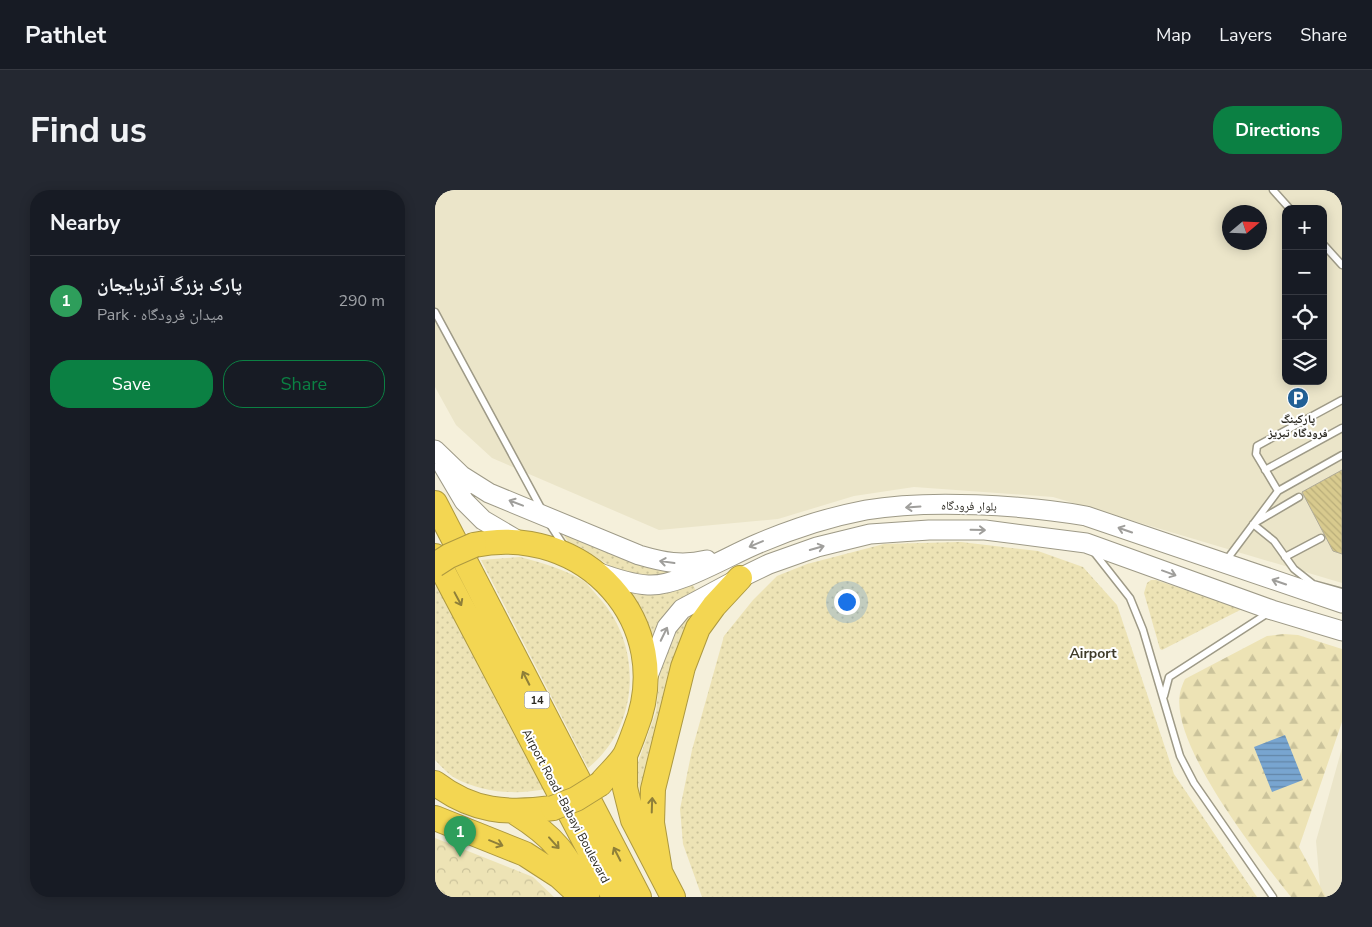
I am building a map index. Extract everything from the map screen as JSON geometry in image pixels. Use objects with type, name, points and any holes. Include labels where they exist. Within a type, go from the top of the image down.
[{"type":"highway","name":"14","points":[[435,504],[639,897]]},
{"type":"highway","points":[[435,565],[449,556],[474,545],[494,540],[517,540],[546,546],[573,557],[597,572],[619,595],[635,622],[644,650],[647,680],[641,716],[625,755],[600,784],[576,799],[553,808],[516,813],[481,807],[448,793],[435,783]]},
{"type":"highway","name":"Airport Road -Babayi Boulevard","points":[[435,556],[614,897]]},
{"type":"highway","points":[[660,871],[652,823],[653,789],[683,667],[698,628],[714,606],[740,578]]},
{"type":"highway","points":[[625,755],[625,788],[633,820],[673,897]]},
{"type":"highway","points":[[516,813],[544,831],[569,859],[589,897]]},
{"type":"highway","points":[[435,818],[525,854],[559,876],[582,897]]},
{"type":"street","points":[[435,450],[462,476],[489,492],[639,555],[664,563],[691,564],[732,555]]},
{"type":"street","points":[[435,450],[464,501],[483,520],[517,540]]},
{"type":"street","name":"بلوار فرودگاه","points":[[597,572],[628,582],[649,585],[672,582],[732,555],[813,523],[867,510],[941,505],[1043,508],[1085,516],[1342,603]]},
{"type":"street","name":"بلوار فرودگاه","points":[[647,680],[655,652],[667,627],[682,609],[769,564],[817,547],[870,534],[929,530],[985,530],[1085,542],[1272,610],[1342,631]]},
{"type":"lane","points":[[1273,190],[1286,205]]},
{"type":"lane","points":[[1327,248],[1342,265]]},
{"type":"lane","points":[[435,312],[556,536],[573,557]]},
{"type":"lane","points":[[1278,491],[1256,454],[1257,446],[1342,400]]},
{"type":"lane","points":[[1265,470],[1342,428]]},
{"type":"lane","points":[[1225,563],[1278,491],[1342,455]]},
{"type":"lane","points":[[1253,524],[1299,497]]},
{"type":"lane","points":[[1253,524],[1274,541],[1294,569],[1313,584],[1342,592]]},
{"type":"lane","points":[[1285,557],[1321,538]]},
{"type":"lane","points":[[1085,542],[1129,598],[1143,630],[1180,756],[1194,784],[1273,897]]},
{"type":"lane","points":[[1163,698],[1169,677],[1272,610]]},
{"type":"shaded area","points":[[435,190],[1342,190],[1342,583],[1053,497],[914,487],[854,496],[778,519],[659,530],[492,458],[456,425],[435,387]]},
{"type":"shaded area","points":[[1342,748],[1342,897],[1321,897],[1316,841]]},
{"type":"green space","points":[[559,527],[632,560],[678,572],[647,578],[624,575],[582,548],[568,542]]},
{"type":"green space","points":[[961,542],[1038,551],[1083,567],[1117,605],[1174,774],[1257,897],[702,897],[683,844],[680,809],[692,750],[724,636],[753,600],[777,576],[807,564],[884,544]]},
{"type":"green space","points":[[520,557],[561,570],[589,585],[615,621],[624,642],[629,665],[630,688],[626,710],[617,732],[605,751],[588,768],[481,560]]},
{"type":"green space","points":[[1151,580],[1156,580],[1242,609],[1162,650],[1160,649],[1144,593],[1147,583]]},
{"type":"green space","points":[[440,583],[546,789],[523,792],[488,790],[452,776],[435,760],[435,587]]},
{"type":"green space","points":[[692,583],[696,591],[654,641],[642,611],[627,589]]},
{"type":"green space","points":[[690,614],[649,770],[643,819],[634,786],[636,768],[656,712],[661,663],[671,636]]},
{"type":"green space","points":[[1298,635],[1342,649],[1342,722],[1299,847],[1326,897],[1291,897],[1239,829],[1220,800],[1202,770],[1189,741],[1181,715],[1180,693],[1185,679],[1267,636]]},
{"type":"green space","points":[[435,838],[533,877],[554,897],[435,897]]},
{"type":"water","points":[[1285,735],[1303,780],[1272,792],[1254,747]]},
{"type":"building","points":[[1342,470],[1342,554],[1333,551],[1302,492]]},
{"type":"place","name":"پارکینگ فرودگاه تبریز","points":[[1298,398]]},
{"type":"place","name":"پارک بزرگ آذربایجان","points":[[460,857]]},
{"type":"district","name":"Airport","points":[[1093,653]]}]
